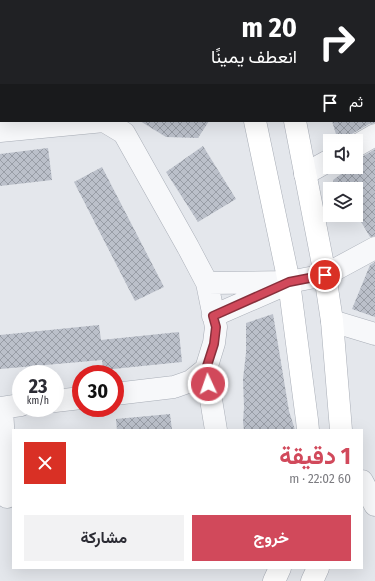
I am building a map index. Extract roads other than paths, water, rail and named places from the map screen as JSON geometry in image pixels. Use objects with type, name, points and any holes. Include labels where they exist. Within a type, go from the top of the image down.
[{"type":"main road","points":[[255,122],[289,282],[308,429]]},
{"type":"main road","points":[[295,122],[325,275],[332,321],[341,429]]},
{"type":"main road","points":[[274,581],[280,569]]},
{"type":"main road","points":[[312,581],[318,569]]},
{"type":"street","points":[[0,131],[94,122]]},
{"type":"street","points":[[106,122],[124,133],[207,283],[216,327],[214,344],[206,369],[216,429]]},
{"type":"street","points":[[363,142],[375,135]]},
{"type":"street","points":[[305,174],[323,164]]},
{"type":"street","points":[[207,283],[289,282],[325,275],[375,248]]},
{"type":"street","points":[[213,316],[289,282]]},
{"type":"street","points":[[332,321],[375,334]]},
{"type":"street","points":[[124,393],[174,387],[191,381],[206,369]]},
{"type":"street","points":[[7,497],[8,407]]},
{"type":"street","points":[[363,483],[375,505]]}]
